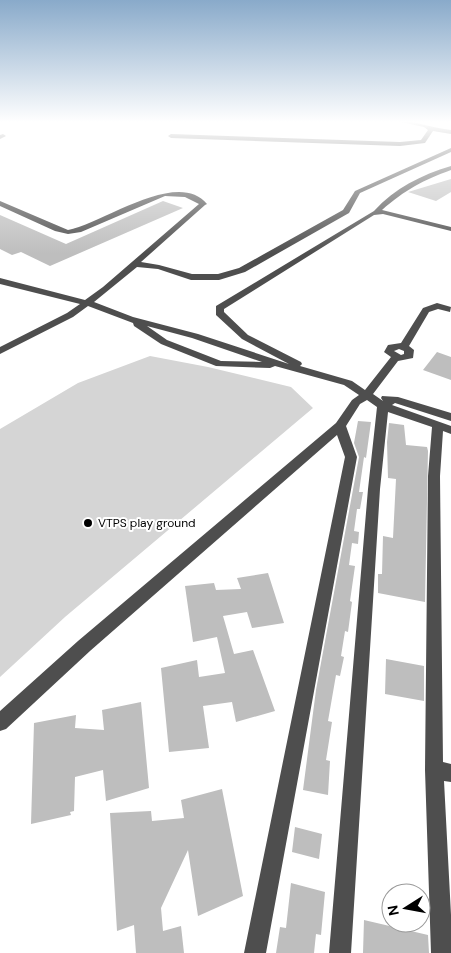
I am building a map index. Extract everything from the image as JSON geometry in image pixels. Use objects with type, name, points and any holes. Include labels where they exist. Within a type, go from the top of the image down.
[{"type":"street","points":[[136,264],[159,267],[191,277],[220,277],[242,270],[346,212],[356,192],[416,165]]},
{"type":"street","points":[[315,373],[245,337],[218,310],[223,305],[377,211],[397,194],[422,178],[450,169]]},
{"type":"street","points":[[0,203],[68,232],[78,230],[164,194],[179,194],[201,201],[203,204],[136,264],[70,315],[0,351]]},
{"type":"street","points":[[377,211],[451,229]]},
{"type":"street","points":[[0,281],[86,303],[130,319],[195,336],[285,366],[315,373],[348,384],[366,396],[388,402],[447,424],[434,476],[443,771],[442,953]]},
{"type":"street","points":[[0,723],[84,646],[340,426],[356,402],[366,396],[396,357],[409,356],[410,352],[404,347],[426,310],[437,306],[450,309]]},
{"type":"street","points":[[130,319],[164,342],[220,364],[285,366]]},
{"type":"street","points":[[340,953],[372,518],[388,402]]},
{"type":"street","points":[[256,953],[351,457],[340,426]]},
{"type":"shaded area","name":"VTPS play ground","points":[[150,356],[208,367],[291,387],[313,408],[65,617],[0,677],[0,429],[78,383]]},
{"type":"building","points":[[451,179],[451,192],[436,201],[408,192]]},
{"type":"building","points":[[163,201],[183,208],[50,266],[21,252],[12,255],[0,249],[0,215],[66,244]]},
{"type":"building","points":[[437,352],[451,357],[451,380],[423,370]]},
{"type":"building","points":[[358,421],[371,422],[359,492],[363,492],[360,509],[357,509],[354,531],[359,532],[358,544],[352,543],[349,565],[355,566],[348,632],[345,631],[341,656],[344,657],[340,676],[336,675],[328,721],[332,722],[326,760],[330,761],[328,795],[303,790],[316,690],[359,457],[354,443]]},
{"type":"building","points":[[389,423],[404,425],[406,445],[427,447],[428,451],[425,602],[378,593],[378,574],[382,574],[383,536],[393,538],[396,479],[388,478],[387,442]]},
{"type":"building","points":[[268,573],[284,623],[252,628],[247,612],[223,616],[234,654],[253,650],[275,711],[236,722],[232,702],[203,706],[209,748],[169,752],[161,668],[197,660],[199,677],[225,673],[217,637],[193,642],[185,586],[214,583],[216,590],[241,589],[237,578]]},
{"type":"building","points":[[386,659],[424,666],[424,701],[385,694]]},
{"type":"building","points":[[141,702],[149,788],[106,801],[103,770],[75,777],[74,811],[70,812],[71,815],[31,824],[34,723],[76,715],[75,728],[104,730],[102,710]]},
{"type":"building","points":[[222,789],[243,896],[198,916],[188,850],[161,908],[163,931],[181,926],[184,953],[136,953],[134,925],[117,931],[110,813],[151,811],[152,821],[184,818],[181,800]]},
{"type":"building","points":[[295,827],[322,834],[319,859],[292,852]]},
{"type":"building","points":[[291,883],[325,892],[321,935],[316,934],[314,953],[276,953],[280,927],[286,928]]},
{"type":"building","points":[[364,920],[381,924],[381,933],[419,933],[428,935],[429,953],[363,953]]},
{"type":"place","name":"VTPS play ground","points":[[88,523]]}]
